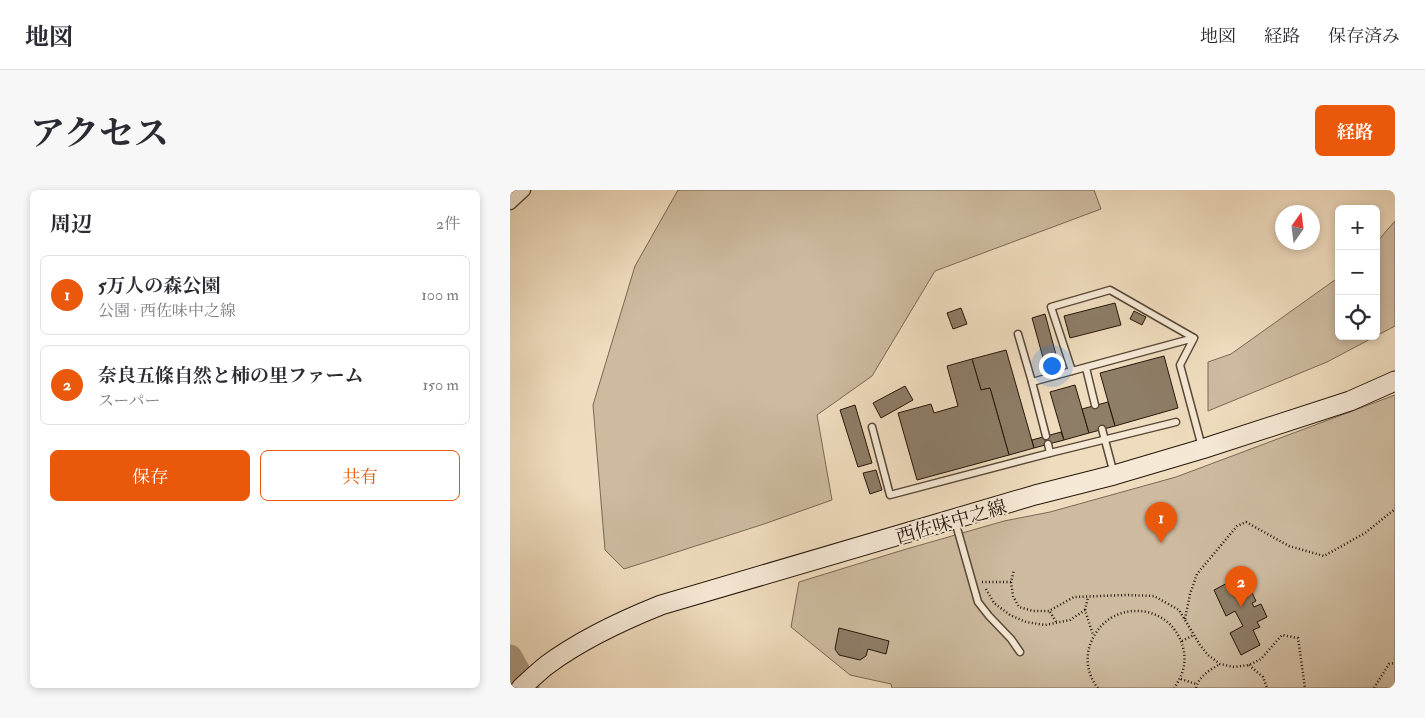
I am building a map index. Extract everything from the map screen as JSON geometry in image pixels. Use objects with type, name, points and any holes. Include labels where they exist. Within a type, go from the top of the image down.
[{"type":"main road","name":"西佐味中之線","points":[[521,688],[547,665],[584,641],[622,621],[661,605],[1035,495],[1114,475],[1350,401],[1395,381]]},
{"type":"street","points":[[510,203],[524,190]]},
{"type":"lane","points":[[1072,371],[1051,306],[1110,290],[1194,338]]},
{"type":"lane","points":[[1018,334],[1046,436]]},
{"type":"lane","points":[[1032,382],[1194,338]]},
{"type":"lane","points":[[1194,338],[1180,365],[1202,448]]},
{"type":"lane","points":[[1086,368],[1095,405]]},
{"type":"lane","points":[[872,427],[890,495],[1176,422]]},
{"type":"lane","points":[[1102,429],[1114,475]]},
{"type":"lane","points":[[1048,444],[1050,453]]},
{"type":"lane","points":[[955,520],[978,602],[1020,652]]},
{"type":"path","points":[[1185,620],[1190,594],[1197,574],[1237,526],[1246,522],[1289,546],[1324,556],[1366,533],[1395,509]]},
{"type":"path","points":[[1014,570],[1010,582],[1013,596],[1019,607],[1033,611],[1050,611],[1074,597],[1154,596],[1179,610],[1208,656],[1220,664],[1234,667],[1249,665],[1261,659],[1282,636],[1298,638],[1305,688]]},
{"type":"path","points":[[1010,582],[982,582],[994,603],[1010,615],[1026,622],[1044,625],[1057,623],[1070,620],[1085,610]]},
{"type":"path","points":[[1088,597],[1085,610],[1093,635]]},
{"type":"path","points":[[1098,688],[1088,667],[1088,651],[1093,635],[1105,621],[1121,612],[1139,610],[1157,615],[1172,626],[1182,641],[1185,660],[1181,679],[1174,688]]},
{"type":"path","points":[[1050,611],[1057,623]]},
{"type":"path","points":[[1182,641],[1194,635]]},
{"type":"path","points":[[1374,688],[1389,664],[1395,663]]},
{"type":"path","points":[[1181,679],[1196,686],[1206,672],[1220,664]]},
{"type":"path","points":[[1249,665],[1263,677],[1267,688]]},
{"type":"shaded area","points":[[678,190],[1094,190],[1101,209],[935,271],[872,376],[817,415],[832,500],[624,569],[605,550],[593,405],[635,266]]},
{"type":"shaded area","points":[[1395,221],[1395,326],[1380,334],[1380,250],[1380,238]]},
{"type":"shaded area","points":[[1335,280],[1335,340],[1369,340],[1327,362],[1208,411],[1208,362],[1231,354]]},
{"type":"shaded area","points":[[1395,395],[1395,688],[892,688],[891,684],[850,675],[791,627],[799,582],[1004,521],[1050,512],[1176,477]]},
{"type":"building","points":[[1115,303],[1121,325],[1070,338],[1064,316]]},
{"type":"building","points":[[961,308],[967,324],[953,329],[947,313]]},
{"type":"building","points":[[1134,311],[1146,317],[1142,325],[1130,319]]},
{"type":"building","points":[[1045,314],[1058,362],[1045,365],[1032,318]]},
{"type":"building","points":[[1006,350],[1034,448],[1009,455],[990,388],[981,390],[972,359]]},
{"type":"building","points":[[1164,356],[1178,408],[1115,426],[1100,373]]},
{"type":"building","points":[[972,359],[981,390],[990,388],[1009,455],[917,480],[898,413],[931,404],[934,413],[958,406],[947,366]]},
{"type":"building","points":[[1075,385],[1089,433],[1064,440],[1050,392]]},
{"type":"building","points":[[905,386],[913,400],[881,418],[873,403]]},
{"type":"building","points":[[1108,402],[1115,426],[1089,433],[1082,409]]},
{"type":"building","points":[[855,405],[872,463],[858,467],[840,410]]},
{"type":"building","points":[[1061,432],[1064,440],[1034,448],[1032,440]]},
{"type":"building","points":[[876,470],[882,490],[870,494],[863,473]]},
{"type":"building","points":[[1239,577],[1243,585],[1247,583],[1256,601],[1252,603],[1254,607],[1261,604],[1267,617],[1257,622],[1260,627],[1253,630],[1260,645],[1241,655],[1230,633],[1243,626],[1235,611],[1226,616],[1214,590]]},
{"type":"building","points":[[839,628],[889,641],[886,654],[868,649],[866,656],[860,660],[839,655],[835,649]]},
{"type":"waterway","points":[[510,657],[527,688]]},
{"type":"place","name":"5万人の森公園","points":[[1161,543]]},
{"type":"place","name":"奈良五條自然と柿の里ファーム","points":[[1241,607]]}]
